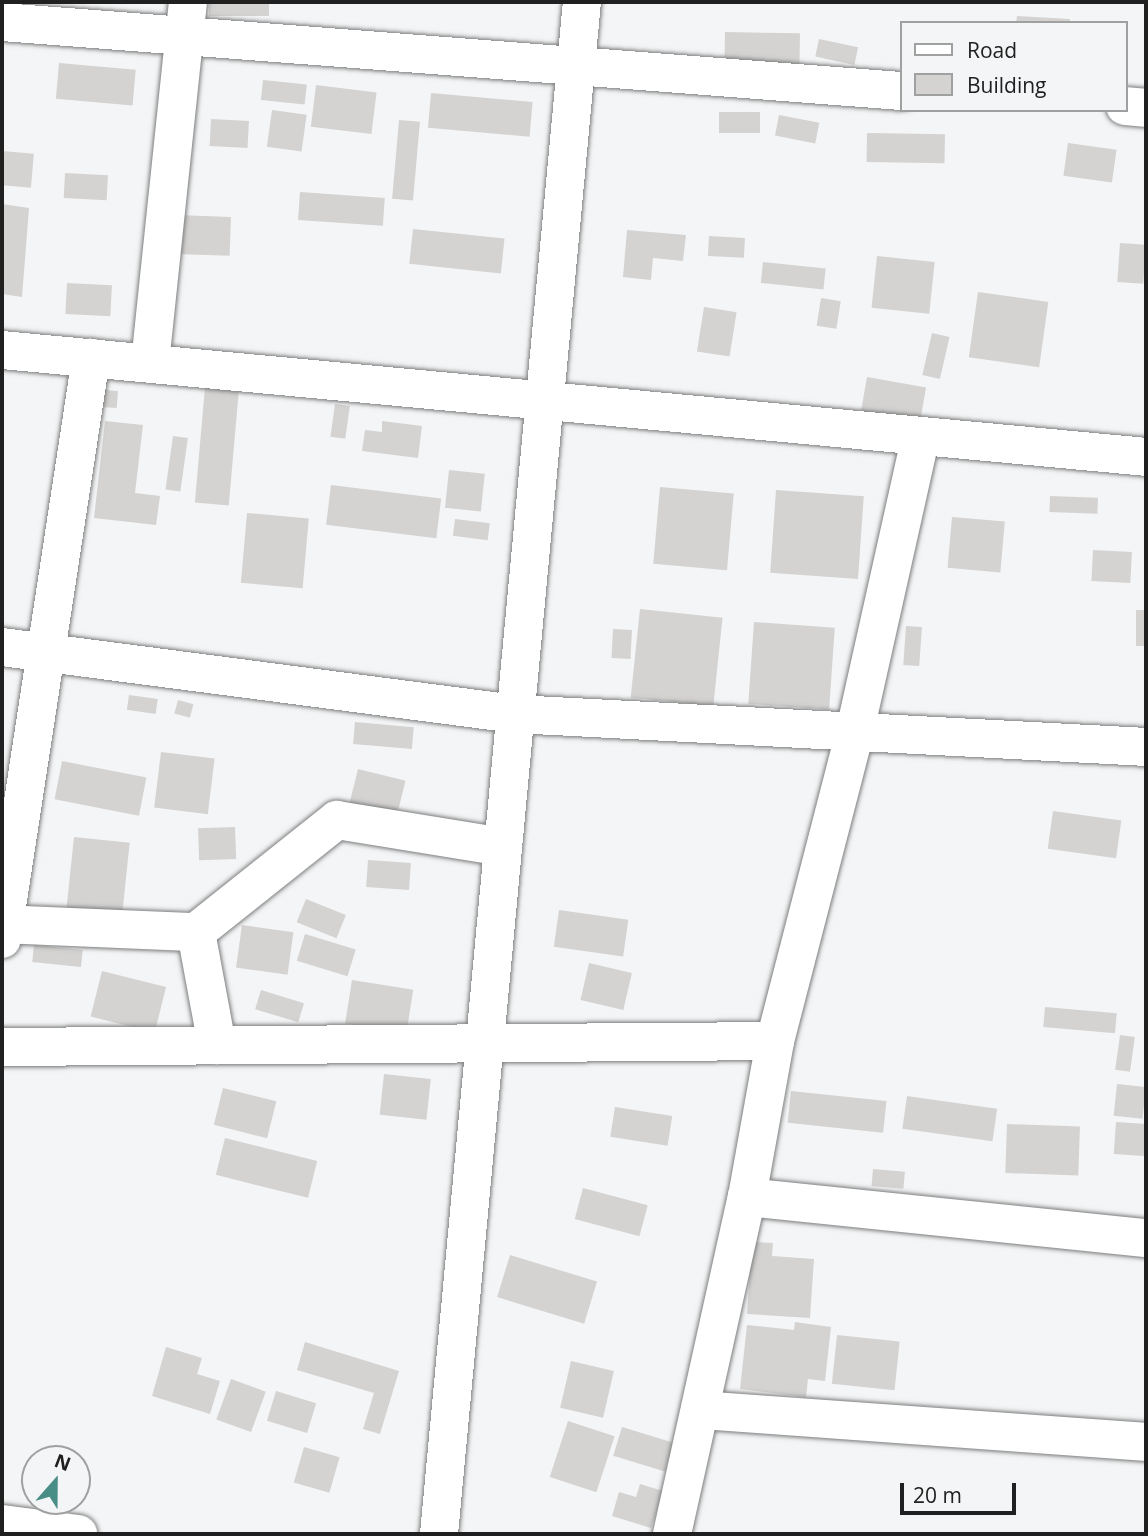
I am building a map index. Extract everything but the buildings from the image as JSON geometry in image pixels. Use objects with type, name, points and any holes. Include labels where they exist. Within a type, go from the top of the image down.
[{"type":"street","points":[[439,1534],[582,2]]},
{"type":"street","points":[[150,363],[187,19]]},
{"type":"street","points":[[2,22],[187,19],[576,68],[900,91]]},
{"type":"street","points":[[1127,106],[1146,108]]},
{"type":"street","points":[[2,349],[544,403],[1146,457]]},
{"type":"street","points":[[91,358],[3,929],[196,932],[337,820],[503,847]]},
{"type":"street","points":[[672,1534],[747,1197],[775,1041],[855,735],[921,436]]},
{"type":"street","points":[[2,647],[46,656],[515,714],[855,735],[1146,747]]},
{"type":"street","points":[[196,932],[217,1045]]},
{"type":"street","points":[[2,1046],[775,1041]]},
{"type":"street","points":[[747,1197],[1146,1238]]},
{"type":"street","points":[[700,1410],[1146,1442]]},
{"type":"street","points":[[2,1524],[78,1534]]}]
